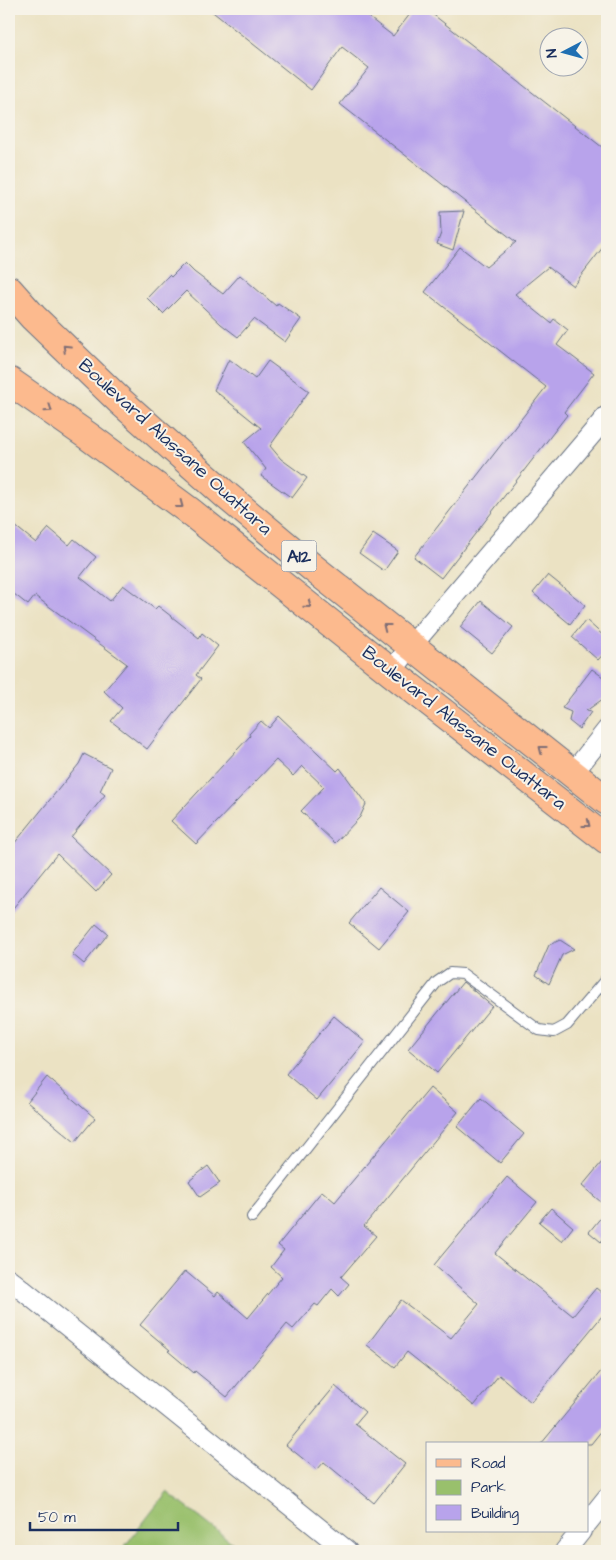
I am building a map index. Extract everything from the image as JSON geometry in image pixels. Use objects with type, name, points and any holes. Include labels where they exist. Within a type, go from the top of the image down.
[{"type":"main road","name":"Boulevard Alassane Ouattara","points":[[9,290],[33,317],[120,401],[226,496],[313,568],[607,801]]},
{"type":"main road","name":"Boulevard Alassane Ouattara","points":[[9,381],[88,436],[188,510],[391,672],[607,840]]},
{"type":"street","points":[[391,672],[607,416]]},
{"type":"street","points":[[573,773],[607,730]]},
{"type":"street","points":[[9,1279],[347,1551]]},
{"type":"street","points":[[588,1522],[607,1498]]},
{"type":"street","points":[[565,1551],[580,1532]]},
{"type":"lane","points":[[252,1217],[438,982],[450,973],[462,974],[539,1030],[554,1032],[567,1025],[607,978]]},
{"type":"green space","points":[[167,1492],[243,1551],[121,1551]]},
{"type":"building","points":[[209,9],[374,9],[367,16],[393,36],[414,9],[426,9],[607,151],[607,242],[573,286],[548,267],[515,294],[551,323],[554,319],[568,330],[557,345],[594,373],[564,412],[567,415],[441,578],[414,557],[546,387],[425,292],[460,247],[486,267],[516,242],[340,104],[369,68],[342,47],[311,90]]},
{"type":"building","points":[[464,211],[453,250],[437,244],[441,233],[440,212]]},
{"type":"building","points":[[185,263],[223,294],[240,275],[276,306],[278,303],[301,319],[285,342],[254,319],[238,337],[221,324],[186,291],[163,314],[147,298],[169,275],[171,277]]},
{"type":"building","points":[[229,359],[255,379],[268,361],[309,391],[270,446],[281,459],[307,478],[292,498],[261,476],[266,469],[244,442],[261,428],[214,390]]},
{"type":"building","points":[[9,521],[36,543],[49,528],[69,545],[74,539],[96,557],[80,577],[110,601],[123,585],[155,609],[158,606],[199,638],[202,633],[218,646],[196,675],[201,679],[147,749],[111,721],[122,708],[104,691],[127,664],[35,596],[28,605],[9,590]]},
{"type":"building","points":[[373,534],[398,551],[384,571],[359,553]]},
{"type":"building","points":[[548,575],[585,605],[570,624],[533,593]]},
{"type":"building","points":[[481,601],[513,627],[492,653],[460,627]]},
{"type":"building","points":[[586,620],[607,639],[607,650],[598,660],[572,637]]},
{"type":"building","points":[[592,669],[607,680],[607,696],[586,711],[591,712],[579,729],[569,721],[571,712],[562,708]]},
{"type":"building","points":[[279,716],[337,771],[340,768],[366,804],[360,817],[335,843],[301,811],[324,787],[302,766],[293,776],[276,760],[196,844],[171,821],[250,736],[249,734],[261,721],[269,728]]},
{"type":"building","points":[[84,754],[111,768],[100,791],[105,795],[71,837],[111,875],[96,892],[57,854],[9,913],[9,850],[79,764]]},
{"type":"building","points":[[379,887],[409,912],[379,948],[349,923]]},
{"type":"building","points":[[96,924],[108,934],[84,964],[72,954]]},
{"type":"building","points":[[560,940],[574,949],[562,955],[549,984],[536,975],[549,945]]},
{"type":"building","points":[[463,982],[492,1006],[437,1073],[408,1049]]},
{"type":"building","points":[[334,1016],[365,1042],[317,1100],[286,1074]]},
{"type":"building","points":[[47,1077],[95,1118],[75,1142],[27,1102]]},
{"type":"building","points":[[430,1088],[458,1112],[364,1226],[376,1236],[341,1277],[349,1284],[339,1296],[332,1289],[318,1306],[315,1304],[293,1329],[287,1324],[227,1397],[195,1371],[194,1373],[140,1325],[185,1271],[215,1296],[218,1292],[248,1318],[282,1277],[271,1267],[284,1250],[278,1245],[322,1191],[335,1202]]},
{"type":"building","points":[[481,1098],[524,1134],[500,1163],[457,1127]]},
{"type":"building","points":[[607,1156],[607,1207],[582,1186]]},
{"type":"building","points":[[208,1166],[220,1183],[200,1197],[189,1181]]},
{"type":"building","points":[[507,1177],[537,1202],[495,1253],[573,1316],[596,1288],[607,1297],[607,1310],[531,1402],[499,1375],[474,1406],[407,1352],[395,1367],[367,1345],[401,1300],[451,1338],[479,1304],[434,1265]]},
{"type":"building","points":[[551,1208],[573,1227],[562,1241],[539,1222]]},
{"type":"building","points":[[607,1210],[607,1234],[601,1242],[589,1232]]},
{"type":"building","points":[[607,1364],[607,1424],[591,1444],[588,1444],[588,1442],[543,1442]]},
{"type":"building","points":[[335,1386],[365,1412],[355,1424],[405,1464],[374,1503],[324,1462],[317,1470],[286,1445]]}]
